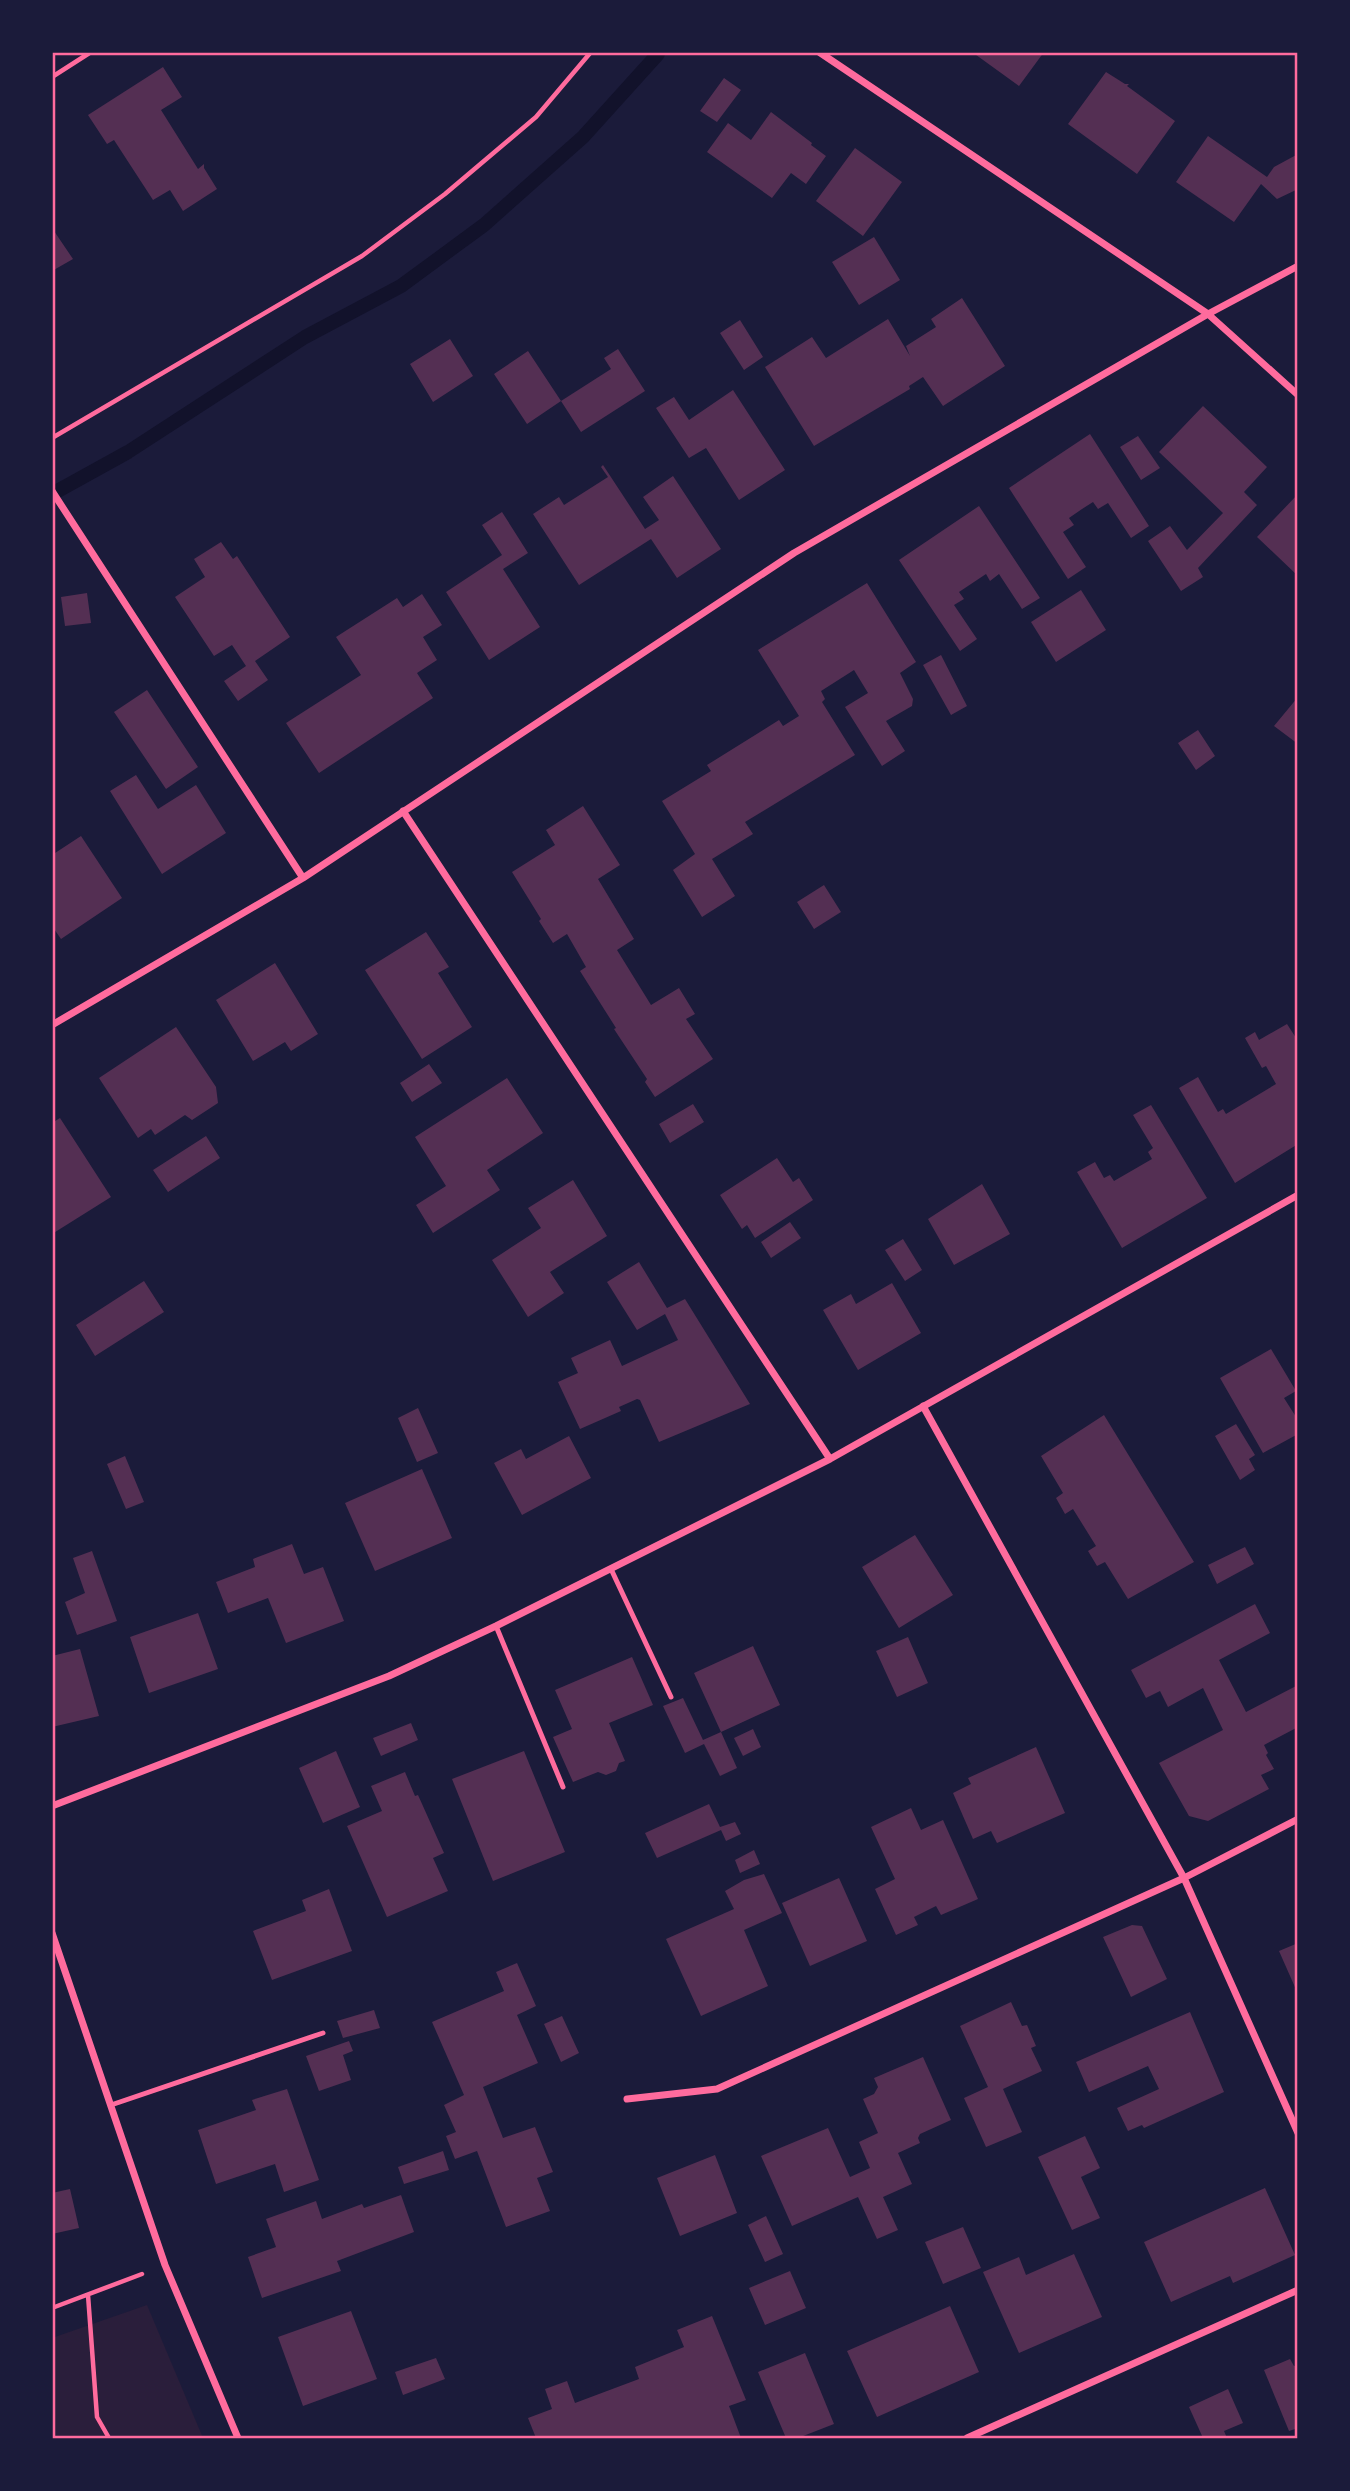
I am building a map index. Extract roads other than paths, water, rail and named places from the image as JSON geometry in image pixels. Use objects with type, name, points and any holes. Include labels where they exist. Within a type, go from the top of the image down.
[{"type":"street","points":[[819,52],[1208,314],[1297,395]]},
{"type":"street","points":[[52,1025],[303,878],[794,553],[1208,314],[1297,266]]},
{"type":"street","points":[[52,491],[303,878]]},
{"type":"street","points":[[403,811],[830,1459]]},
{"type":"street","points":[[52,1806],[389,1676],[496,1626],[830,1459],[1297,1195]]},
{"type":"street","points":[[923,1406],[1184,1878],[1297,2133]]},
{"type":"street","points":[[627,2099],[718,2088],[1184,1878],[1297,1819]]},
{"type":"street","points":[[52,1933],[165,2265],[238,2438]]},
{"type":"street","points":[[967,2438],[1297,2290]]},
{"type":"lane","points":[[611,1569],[671,1697]]},
{"type":"lane","points":[[496,1626],[562,1787]]},
{"type":"lane","points":[[111,2105],[323,2033]]},
{"type":"waterway","points":[[52,494],[128,452],[305,337],[401,286],[484,225],[583,137],[658,54]]}]
